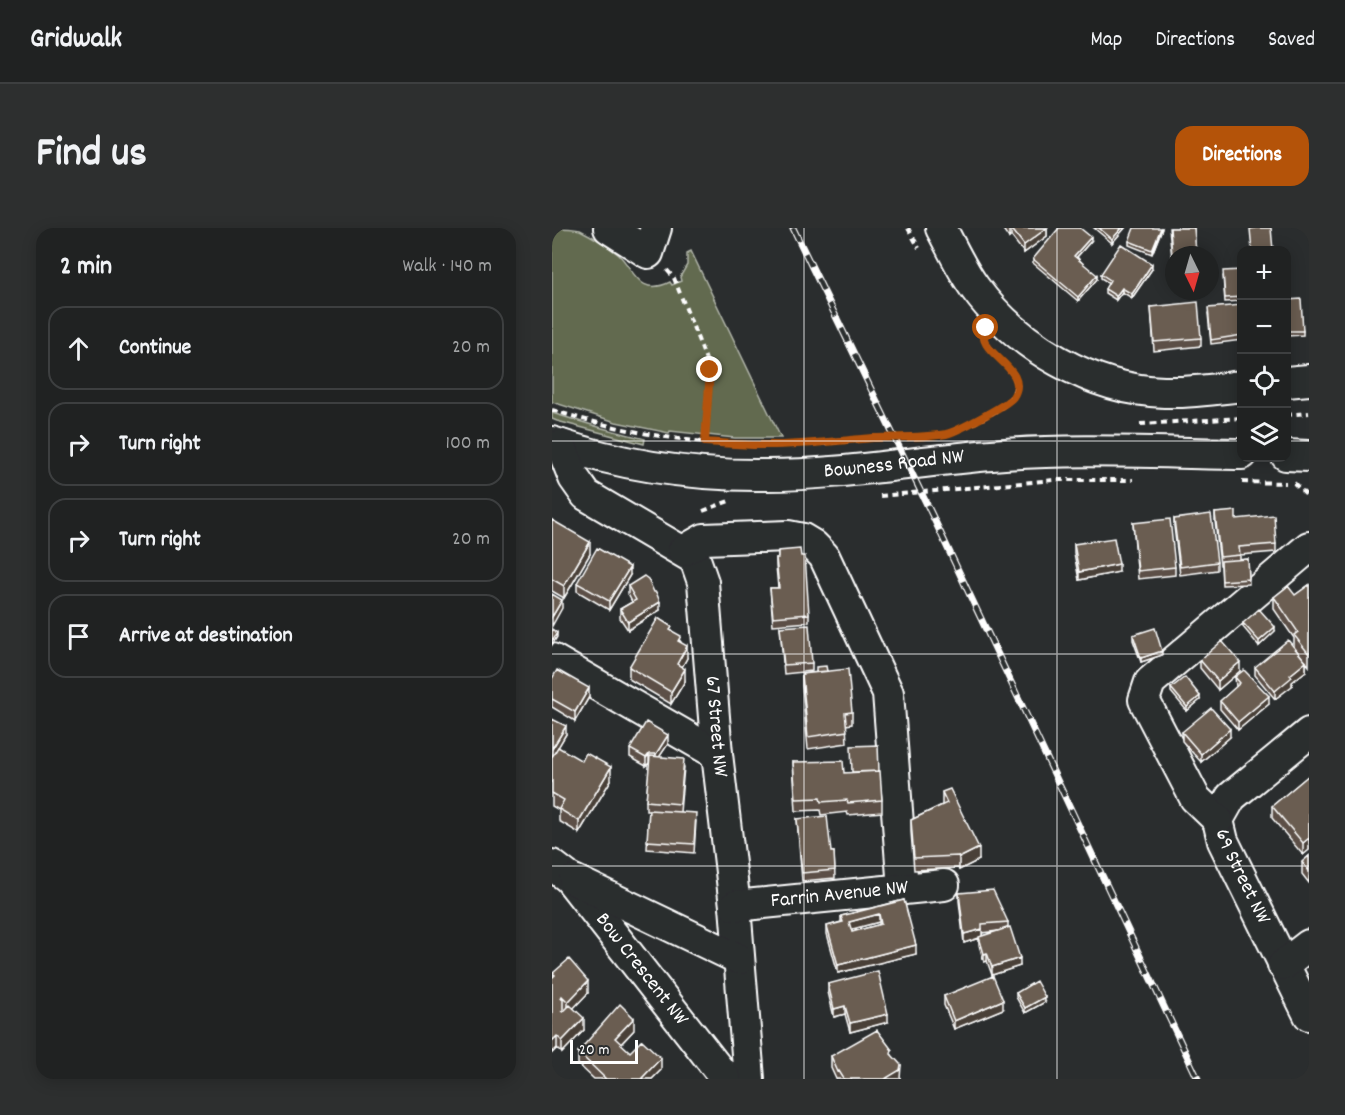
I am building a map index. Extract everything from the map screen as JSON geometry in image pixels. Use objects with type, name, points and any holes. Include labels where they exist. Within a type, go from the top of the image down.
[{"type":"street","points":[[609,228],[652,241]]},
{"type":"street","points":[[941,228],[968,278],[999,316],[1025,339],[1067,364],[1090,376],[1139,389],[1187,392],[1237,387]]},
{"type":"street","points":[[1291,382],[1309,380]]},
{"type":"street","name":"Bowness Road NW","points":[[556,443],[642,465],[725,474],[808,474],[994,455],[1083,451],[1240,468]]},
{"type":"street","name":"67 Street NW","points":[[556,443],[574,478],[586,495],[695,559],[703,582],[717,754],[735,906],[749,1079]]},
{"type":"street","points":[[1291,455],[1309,456]]},
{"type":"street","points":[[682,551],[704,539],[788,536],[803,539],[824,556],[888,693],[903,889]]},
{"type":"street","points":[[1218,820],[1195,798],[1144,700],[1150,682],[1309,547]]},
{"type":"street","points":[[552,659],[717,754]]},
{"type":"street","name":"69 Street NW","points":[[1309,733],[1231,797],[1218,820],[1223,841],[1309,1015]]},
{"type":"street","points":[[560,872],[739,960]]},
{"type":"street","name":"Bow Crescent NW","points":[[560,872],[726,1079]]},
{"type":"street","name":"Farrin Avenue NW","points":[[735,906],[944,885]]},
{"type":"street","points":[[1283,965],[1309,945]]},
{"type":"path","points":[[674,276],[710,370],[705,442]]},
{"type":"path","points":[[960,433],[949,434],[998,409],[1015,394],[1017,385],[1013,374],[983,338],[985,330],[999,316]]},
{"type":"path","points":[[552,410],[639,434],[705,442],[761,445],[902,436]]},
{"type":"path","points":[[1291,415],[1309,413]]},
{"type":"path","points":[[1135,424],[1237,418]]},
{"type":"path","points":[[1240,468],[1294,483],[1309,498]]},
{"type":"path","points":[[878,496],[1054,480],[1136,480]]},
{"type":"path","points":[[716,501],[732,501]]},
{"type":"green space","points":[[552,228],[580,230],[595,238],[619,255],[639,280],[651,286],[660,286],[670,282],[672,285],[681,281],[680,277],[687,265],[687,253],[691,251],[781,438],[735,438],[670,431],[669,433],[616,422],[552,402]]},
{"type":"green space","points":[[552,413],[645,439],[644,444],[557,421],[552,419]]},
{"type":"building","points":[[1011,228],[1047,228],[1024,245]]},
{"type":"building","points":[[1059,228],[1080,228],[1091,237],[1074,256],[1097,275],[1078,297],[1033,259]]},
{"type":"building","points":[[1099,228],[1122,228],[1112,239]]},
{"type":"building","points":[[1134,228],[1161,228],[1152,250],[1129,241]]},
{"type":"building","points":[[1170,228],[1194,228],[1195,246],[1171,246]]},
{"type":"building","points":[[1271,228],[1273,246],[1252,246],[1250,229]]},
{"type":"building","points":[[1121,244],[1152,264],[1132,294],[1122,288],[1116,296],[1105,289],[1110,280],[1101,274]]},
{"type":"building","points":[[1237,270],[1237,297],[1225,298],[1223,271]]},
{"type":"building","points":[[1301,299],[1303,331],[1291,331],[1291,300]]},
{"type":"building","points":[[1198,302],[1201,338],[1154,342],[1151,307]]},
{"type":"building","points":[[1237,305],[1237,336],[1211,340],[1208,308]]},
{"type":"building","points":[[1236,511],[1236,519],[1274,515],[1276,544],[1239,547],[1240,555],[1220,557],[1215,513]]},
{"type":"building","points":[[1211,514],[1217,562],[1180,567],[1174,519]]},
{"type":"building","points":[[1170,519],[1175,567],[1138,571],[1133,523]]},
{"type":"building","points":[[552,520],[590,542],[564,586],[552,579]]},
{"type":"building","points":[[1114,538],[1119,564],[1079,572],[1074,544]]},
{"type":"building","points":[[597,548],[630,567],[609,601],[577,583]]},
{"type":"building","points":[[800,549],[801,556],[805,556],[809,614],[773,617],[770,588],[779,588],[776,558],[778,558],[778,551]]},
{"type":"building","points":[[1248,559],[1249,579],[1222,581],[1221,561]]},
{"type":"building","points":[[644,576],[656,592],[660,602],[628,622],[620,609],[636,600],[628,586]]},
{"type":"building","points":[[1309,585],[1309,654],[1294,635],[1298,632],[1274,597],[1288,586],[1295,595]]},
{"type":"building","points":[[552,594],[562,600],[552,617]]},
{"type":"building","points":[[1259,609],[1275,627],[1259,641],[1243,623]]},
{"type":"building","points":[[658,618],[672,627],[670,630],[681,636],[678,641],[687,646],[677,664],[685,669],[671,692],[629,667]]},
{"type":"building","points":[[809,625],[812,663],[784,665],[780,627]]},
{"type":"building","points":[[1155,628],[1162,651],[1141,658],[1133,635]]},
{"type":"building","points":[[552,629],[557,633],[552,641]]},
{"type":"building","points":[[1288,640],[1306,662],[1275,691],[1255,667]]},
{"type":"building","points":[[1222,641],[1240,662],[1218,681],[1200,660]]},
{"type":"building","points":[[826,666],[827,671],[816,672],[816,667]]},
{"type":"building","points":[[848,669],[852,712],[845,713],[847,731],[808,737],[802,674]]},
{"type":"building","points":[[557,670],[589,688],[575,712],[552,699],[552,679]]},
{"type":"building","points":[[1244,670],[1269,696],[1238,722],[1220,701],[1240,683],[1235,677]]},
{"type":"building","points":[[1185,677],[1200,696],[1187,707],[1171,688]]},
{"type":"building","points":[[1211,708],[1230,729],[1201,754],[1182,732]]},
{"type":"building","points":[[552,719],[566,726],[552,749]]},
{"type":"building","points":[[646,722],[668,735],[656,754],[649,754],[646,758],[630,749]]},
{"type":"building","points":[[878,745],[879,771],[852,772],[851,746]]},
{"type":"building","points":[[558,747],[582,761],[586,753],[611,767],[579,821],[559,809],[564,800],[552,793],[552,757]]},
{"type":"building","points":[[650,756],[684,759],[680,804],[646,801]]},
{"type":"building","points":[[843,761],[844,773],[880,771],[882,800],[848,803],[847,800],[821,802],[820,798],[796,799],[793,762]]},
{"type":"building","points":[[1309,775],[1309,838],[1303,843],[1272,806]]},
{"type":"building","points":[[950,789],[979,848],[959,858],[958,856],[914,858],[911,820],[947,803],[942,792]]},
{"type":"building","points":[[649,810],[696,813],[694,844],[647,841]]},
{"type":"building","points":[[827,816],[835,870],[802,873],[797,819]]},
{"type":"building","points":[[1309,856],[1309,871],[1302,862]]},
{"type":"building","points":[[993,890],[1008,922],[982,924],[982,929],[964,934],[959,893]]},
{"type":"building","points":[[904,900],[916,945],[838,965],[827,926],[843,922],[841,916]],"holes":[[[879,914],[881,924],[852,932],[849,922]]]},
{"type":"building","points":[[1010,927],[1020,958],[992,967],[987,953],[984,954],[979,937]]},
{"type":"building","points":[[569,959],[588,981],[568,1002],[562,996],[563,1011],[561,1011],[563,1012],[570,1005],[584,1018],[562,1041],[557,1036],[552,1041],[552,978],[555,975],[553,973]]},
{"type":"building","points":[[878,971],[888,1014],[850,1023],[845,1006],[834,1009],[828,984]]},
{"type":"building","points":[[993,976],[1003,1000],[954,1021],[944,996]]},
{"type":"building","points":[[1036,981],[1045,997],[1025,1008],[1016,993]]},
{"type":"building","points":[[620,1004],[634,1018],[615,1038],[630,1052],[642,1040],[661,1058],[641,1079],[606,1079],[578,1052]]},
{"type":"building","points":[[877,1030],[892,1050],[891,1054],[901,1065],[900,1070],[885,1079],[844,1079],[831,1056]]},
{"type":"railway","points":[[793,228],[934,519],[1198,1079]]},
{"type":"route","points":[[710,370],[705,442],[761,445],[949,434],[998,409],[1010,401],[1016,392],[1016,381],[1011,371],[989,348],[983,338],[986,328]]}]
